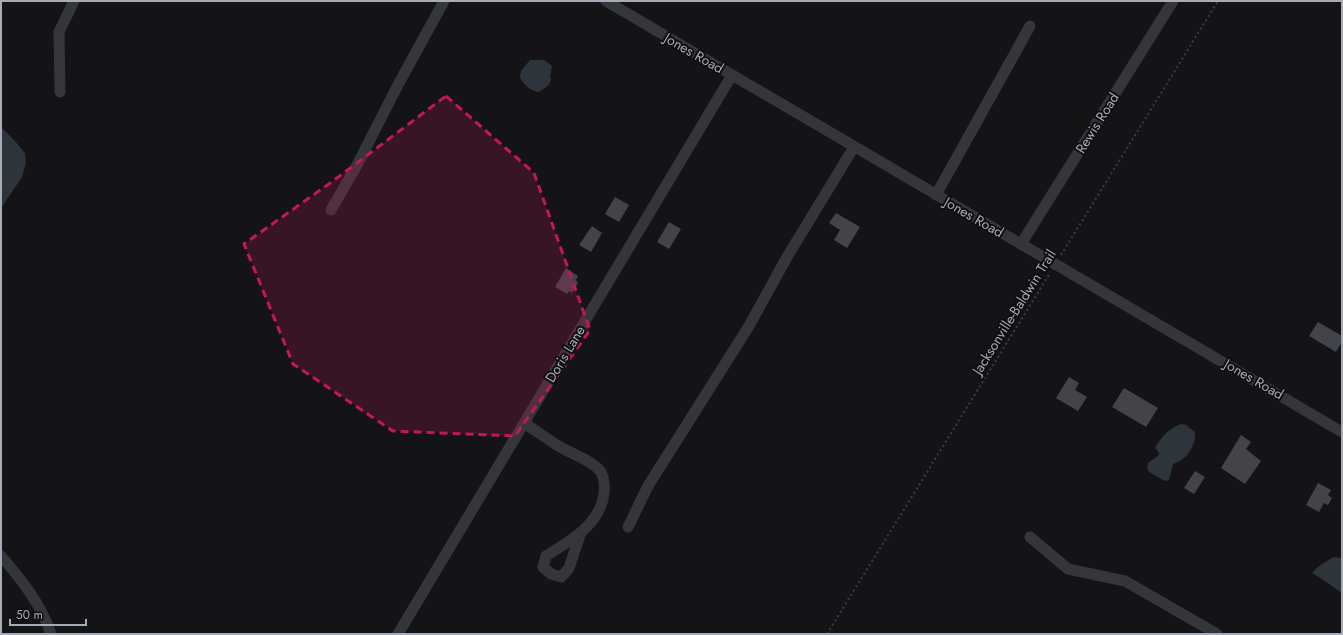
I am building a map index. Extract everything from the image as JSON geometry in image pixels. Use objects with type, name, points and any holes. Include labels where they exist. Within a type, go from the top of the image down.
[{"type":"street","points":[[60,92],[59,32],[74,1]]},
{"type":"street","points":[[331,210],[357,165],[399,83],[444,1]]},
{"type":"street","name":"Jones Road","points":[[606,1],[1342,432]]},
{"type":"street","name":"Rewis Road","points":[[1021,244],[1173,1]]},
{"type":"street","points":[[936,195],[1030,26]]},
{"type":"street","name":"Doris Lane","points":[[398,634],[732,75]]},
{"type":"street","points":[[628,527],[648,486],[749,326],[787,258],[854,147]]},
{"type":"street","points":[[524,423],[557,445],[594,466],[602,473],[605,487],[603,504],[597,514],[581,532]]},
{"type":"street","points":[[1030,537],[1068,569],[1125,581],[1217,634]]},
{"type":"street","points":[[1,556],[24,583],[47,622],[51,634]]},
{"type":"path","name":"Jacksonville-Baldwin Trail","points":[[827,634],[1218,1]]},
{"type":"highlighted area","points":[[446,96],[534,173],[590,330],[515,436],[393,431],[293,364],[244,244],[333,181]]},
{"type":"shaded area","points":[[530,60],[544,60],[552,66],[549,85],[539,92],[528,88],[520,78],[521,71]]},
{"type":"shaded area","points":[[1,127],[25,153],[26,163],[22,177],[1,208]]},
{"type":"shaded area","points":[[1181,424],[1186,425],[1195,432],[1194,442],[1186,456],[1182,460],[1173,464],[1169,480],[1165,481],[1149,472],[1147,468],[1148,463],[1158,456],[1159,453],[1155,448],[1163,436],[1172,428]]},
{"type":"shaded area","points":[[1333,557],[1342,558],[1342,593],[1312,573],[1319,566]]},
{"type":"building","points":[[615,197],[629,205],[619,222],[605,214]]},
{"type":"building","points":[[836,213],[860,227],[847,248],[834,240],[840,230],[829,223]]},
{"type":"building","points":[[669,222],[681,229],[669,249],[657,242]]},
{"type":"building","points":[[592,226],[602,233],[591,252],[579,245]]},
{"type":"building","points":[[566,268],[578,276],[576,280],[578,283],[572,293],[569,291],[567,294],[555,287]]},
{"type":"building","points":[[1318,322],[1342,336],[1342,342],[1336,352],[1309,336]]},
{"type":"building","points":[[1069,377],[1079,383],[1075,390],[1087,397],[1078,411],[1056,398]]},
{"type":"building","points":[[1124,388],[1158,408],[1146,427],[1112,407]]},
{"type":"building","points":[[1241,435],[1251,442],[1246,449],[1261,461],[1245,484],[1221,468]]},
{"type":"building","points":[[1195,471],[1205,477],[1194,494],[1184,488]]},
{"type":"building","points":[[1318,483],[1331,490],[1328,495],[1332,498],[1328,505],[1324,503],[1319,512],[1306,505]]}]
